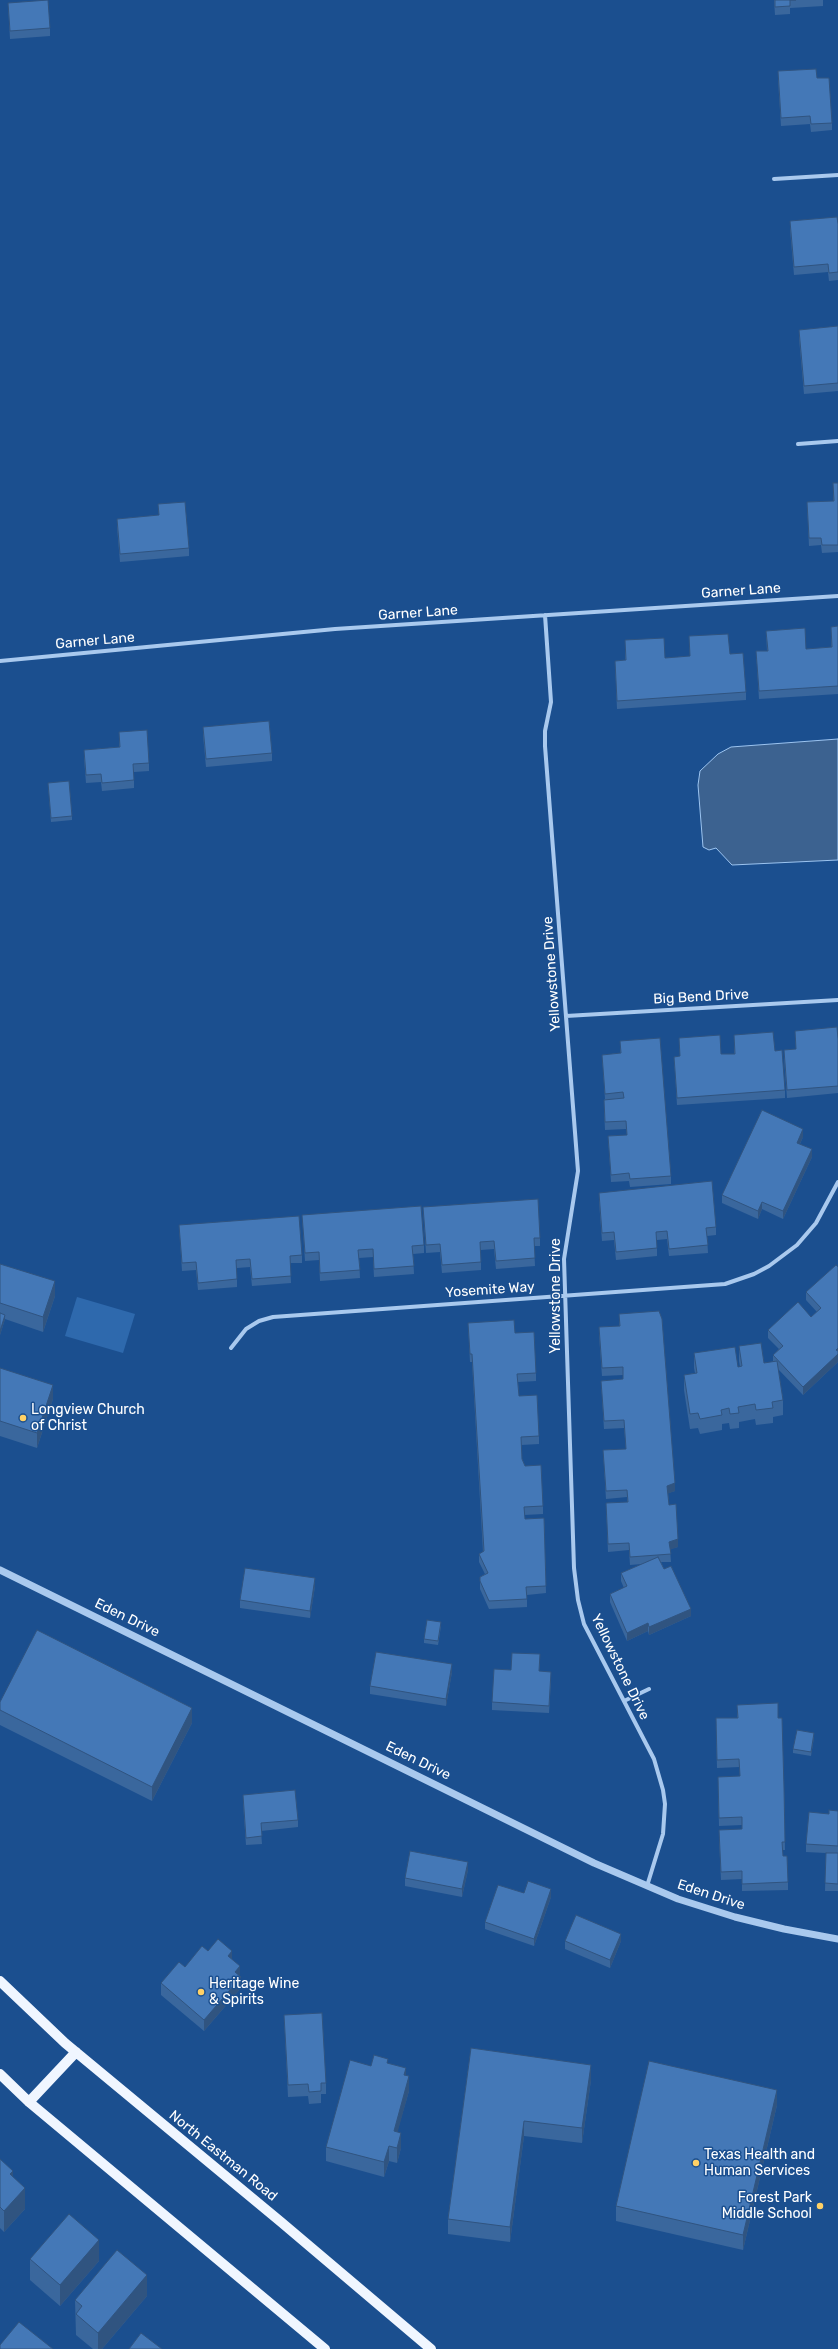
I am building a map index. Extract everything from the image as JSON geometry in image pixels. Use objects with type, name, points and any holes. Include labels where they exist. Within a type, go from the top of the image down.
[{"type":"main road","name":"North Eastman Road","points":[[0,1981],[76,2052],[431,2349]]},
{"type":"main road","points":[[29,2102],[76,2052]]},
{"type":"main road","points":[[0,2074],[29,2102],[325,2349]]},
{"type":"street","points":[[774,178],[838,175]]},
{"type":"street","points":[[798,444],[838,440]]},
{"type":"street","name":"Garner Lane","points":[[0,660],[335,629],[838,596]]},
{"type":"street","name":"Yellowstone Drive","points":[[545,615],[551,702],[545,738],[578,1171],[565,1244],[565,1295],[574,1568],[578,1600],[584,1624],[654,1759],[663,1790],[665,1804],[663,1834],[647,1886]]},
{"type":"street","name":"Big Bend Drive","points":[[566,1016],[838,1000]]},
{"type":"street","name":"Yosemite Way","points":[[230,1348],[246,1329],[259,1321],[273,1317],[565,1295],[710,1287],[754,1274],[785,1256],[808,1234],[823,1211],[838,1182]]},
{"type":"street","name":"Eden Drive","points":[[0,1570],[576,1854],[647,1886],[678,1899],[749,1921],[838,1939]]},
{"type":"street","points":[[624,1701],[649,1689]]},
{"type":"shaded area","points":[[838,739],[838,860],[732,865],[716,848],[709,850],[703,847],[698,785],[700,771],[718,754],[731,747]]},
{"type":"shaded area","points":[[77,1297],[135,1314],[123,1353],[65,1336]]},
{"type":"building","points":[[48,0],[50,28],[10,31],[8,3]]},
{"type":"building","points":[[775,0],[790,0],[790,6],[775,7]]},
{"type":"building","points":[[816,69],[817,78],[829,78],[832,123],[811,124],[810,116],[781,118],[778,71]]},
{"type":"building","points":[[837,217],[838,272],[829,273],[828,264],[794,267],[790,221]]},
{"type":"building","points":[[838,326],[838,383],[804,386],[799,330]]},
{"type":"building","points":[[833,483],[838,483],[838,545],[822,545],[821,538],[809,538],[807,502],[834,501]]},
{"type":"building","points":[[185,502],[189,548],[120,554],[117,519],[159,515],[158,504]]},
{"type":"building","points":[[838,626],[838,686],[759,691],[756,651],[768,651],[766,631],[805,628],[806,649],[832,647],[831,627]]},
{"type":"building","points":[[728,634],[730,654],[743,653],[746,692],[617,701],[615,661],[626,660],[625,640],[664,638],[665,658],[690,656],[689,636]]},
{"type":"building","points":[[269,721],[272,753],[206,759],[203,727]]},
{"type":"building","points":[[147,730],[149,763],[133,764],[134,780],[102,783],[101,774],[86,775],[84,750],[120,747],[119,732]]},
{"type":"building","points":[[69,781],[72,816],[51,818],[48,783]]},
{"type":"building","points":[[837,1027],[838,1086],[787,1090],[784,1050],[796,1049],[795,1031]]},
{"type":"building","points":[[773,1032],[775,1051],[782,1050],[785,1090],[677,1098],[674,1057],[680,1056],[679,1038],[720,1035],[721,1054],[735,1054],[734,1035]]},
{"type":"building","points":[[660,1038],[671,1176],[630,1179],[629,1173],[611,1175],[608,1136],[627,1135],[626,1121],[605,1122],[604,1100],[624,1098],[623,1092],[605,1094],[602,1055],[621,1053],[620,1041]]},
{"type":"building","points":[[762,1110],[803,1129],[797,1143],[812,1149],[783,1211],[762,1202],[758,1211],[722,1195]]},
{"type":"building","points":[[712,1181],[716,1227],[706,1228],[708,1245],[669,1249],[667,1231],[656,1232],[657,1248],[616,1252],[614,1232],[602,1233],[599,1193]]},
{"type":"building","points":[[538,1199],[540,1238],[534,1238],[535,1258],[496,1261],[494,1241],[480,1242],[481,1262],[442,1265],[440,1244],[426,1245],[423,1207]]},
{"type":"building","points":[[421,1206],[424,1245],[412,1246],[414,1266],[374,1269],[373,1249],[358,1250],[360,1270],[320,1273],[319,1252],[305,1253],[302,1215]]},
{"type":"building","points":[[299,1216],[302,1255],[290,1256],[291,1276],[252,1279],[250,1259],[236,1260],[237,1279],[198,1283],[196,1262],[182,1263],[179,1225]]},
{"type":"building","points":[[0,1264],[55,1281],[43,1317],[0,1303]]},
{"type":"building","points":[[836,1265],[838,1267],[838,1348],[836,1350],[838,1351],[838,1354],[803,1387],[773,1355],[783,1346],[768,1330],[798,1302],[811,1317],[821,1308],[806,1292]]},
{"type":"building","points":[[659,1311],[662,1319],[675,1483],[667,1486],[669,1505],[676,1504],[678,1539],[669,1542],[671,1554],[630,1557],[629,1543],[608,1544],[606,1503],[628,1502],[627,1490],[606,1491],[603,1450],[626,1449],[624,1420],[604,1421],[601,1381],[623,1379],[623,1367],[602,1368],[599,1327],[620,1326],[619,1314]]},
{"type":"building","points":[[0,1313],[5,1315],[0,1331]]},
{"type":"building","points":[[514,1320],[515,1333],[534,1332],[536,1373],[517,1374],[519,1396],[537,1395],[539,1436],[521,1437],[522,1459],[525,1466],[541,1465],[543,1506],[524,1507],[525,1519],[544,1518],[546,1586],[526,1587],[527,1599],[489,1601],[480,1581],[480,1577],[488,1573],[479,1554],[484,1551],[472,1354],[470,1354],[468,1323]]},
{"type":"building","points":[[761,1343],[764,1363],[777,1361],[783,1400],[772,1402],[773,1408],[756,1410],[755,1404],[738,1407],[739,1413],[730,1414],[729,1408],[721,1410],[722,1415],[700,1419],[698,1413],[690,1414],[684,1375],[697,1373],[694,1353],[735,1347],[738,1367],[742,1366],[739,1346]]},
{"type":"building","name":"Longview Church of Christ","points":[[0,1368],[53,1385],[37,1433],[0,1421]]},
{"type":"building","points":[[658,1557],[664,1569],[671,1566],[691,1609],[649,1627],[648,1623],[627,1633],[610,1594],[627,1586],[621,1573]]},
{"type":"building","points":[[245,1568],[315,1578],[310,1611],[240,1600]]},
{"type":"building","points":[[427,1620],[441,1622],[438,1641],[424,1639]]},
{"type":"building","points":[[37,1630],[192,1708],[152,1787],[0,1710],[0,1702]]},
{"type":"building","points":[[376,1652],[452,1664],[446,1699],[370,1686]]},
{"type":"building","points":[[512,1653],[540,1654],[539,1671],[551,1672],[549,1706],[492,1702],[494,1669],[511,1670]]},
{"type":"building","points":[[778,1703],[778,1718],[782,1718],[785,1842],[782,1842],[783,1856],[787,1856],[788,1882],[742,1884],[742,1871],[721,1872],[719,1830],[742,1829],[742,1817],[719,1818],[718,1777],[740,1776],[739,1759],[717,1760],[716,1718],[738,1718],[737,1705]]},
{"type":"building","points":[[797,1730],[814,1733],[811,1752],[793,1749]]},
{"type":"building","points":[[295,1790],[298,1820],[261,1823],[262,1836],[246,1838],[243,1795]]},
{"type":"building","points":[[829,1810],[838,1811],[838,1846],[806,1844],[809,1812],[829,1814]]},
{"type":"building","points":[[410,1851],[468,1862],[462,1889],[405,1878]]},
{"type":"building","points":[[826,1853],[838,1853],[838,1884],[825,1883]]},
{"type":"building","points":[[528,1881],[551,1889],[534,1939],[485,1922],[498,1885],[524,1893]]},
{"type":"building","points":[[576,1915],[621,1934],[610,1960],[565,1941]]},
{"type":"building","name":"Heritage Wine & Spirits","points":[[218,1939],[232,1951],[228,1956],[240,1966],[235,1972],[241,1977],[204,2020],[161,1983],[179,1962],[185,1967],[202,1946],[208,1951]]},
{"type":"building","points":[[322,2013],[326,2083],[321,2083],[321,2091],[309,2092],[308,2084],[288,2085],[284,2015]]},
{"type":"building","points":[[471,2048],[591,2065],[582,2128],[524,2121],[510,2227],[448,2219]]},
{"type":"building","points":[[374,2055],[388,2059],[387,2063],[406,2068],[404,2075],[409,2076],[394,2131],[401,2133],[397,2148],[389,2146],[384,2162],[326,2147],[350,2060],[371,2066]]},
{"type":"building","name":"Texas Health and Human Services","points":[[649,2061],[777,2090],[743,2235],[616,2206]]},
{"type":"building","points":[[0,2159],[13,2171],[10,2174],[25,2188],[4,2211],[0,2207]]},
{"type":"building","points":[[69,2214],[99,2240],[60,2285],[30,2259]]},
{"type":"building","points":[[117,2250],[147,2275],[98,2333],[76,2314],[82,2306],[75,2300]]},
{"type":"building","points":[[19,2322],[53,2349],[0,2349],[0,2345]]},
{"type":"building","points":[[141,2333],[162,2349],[129,2349]]},
{"type":"place","name":"Longview Church of Christ","points":[[23,1418]]},
{"type":"place","name":"Heritage Wine & Spirits","points":[[201,1992]]},
{"type":"place","name":"Texas Health and Human Services","points":[[696,2163]]},
{"type":"place","name":"Forest Park Middle School","points":[[820,2206]]}]
